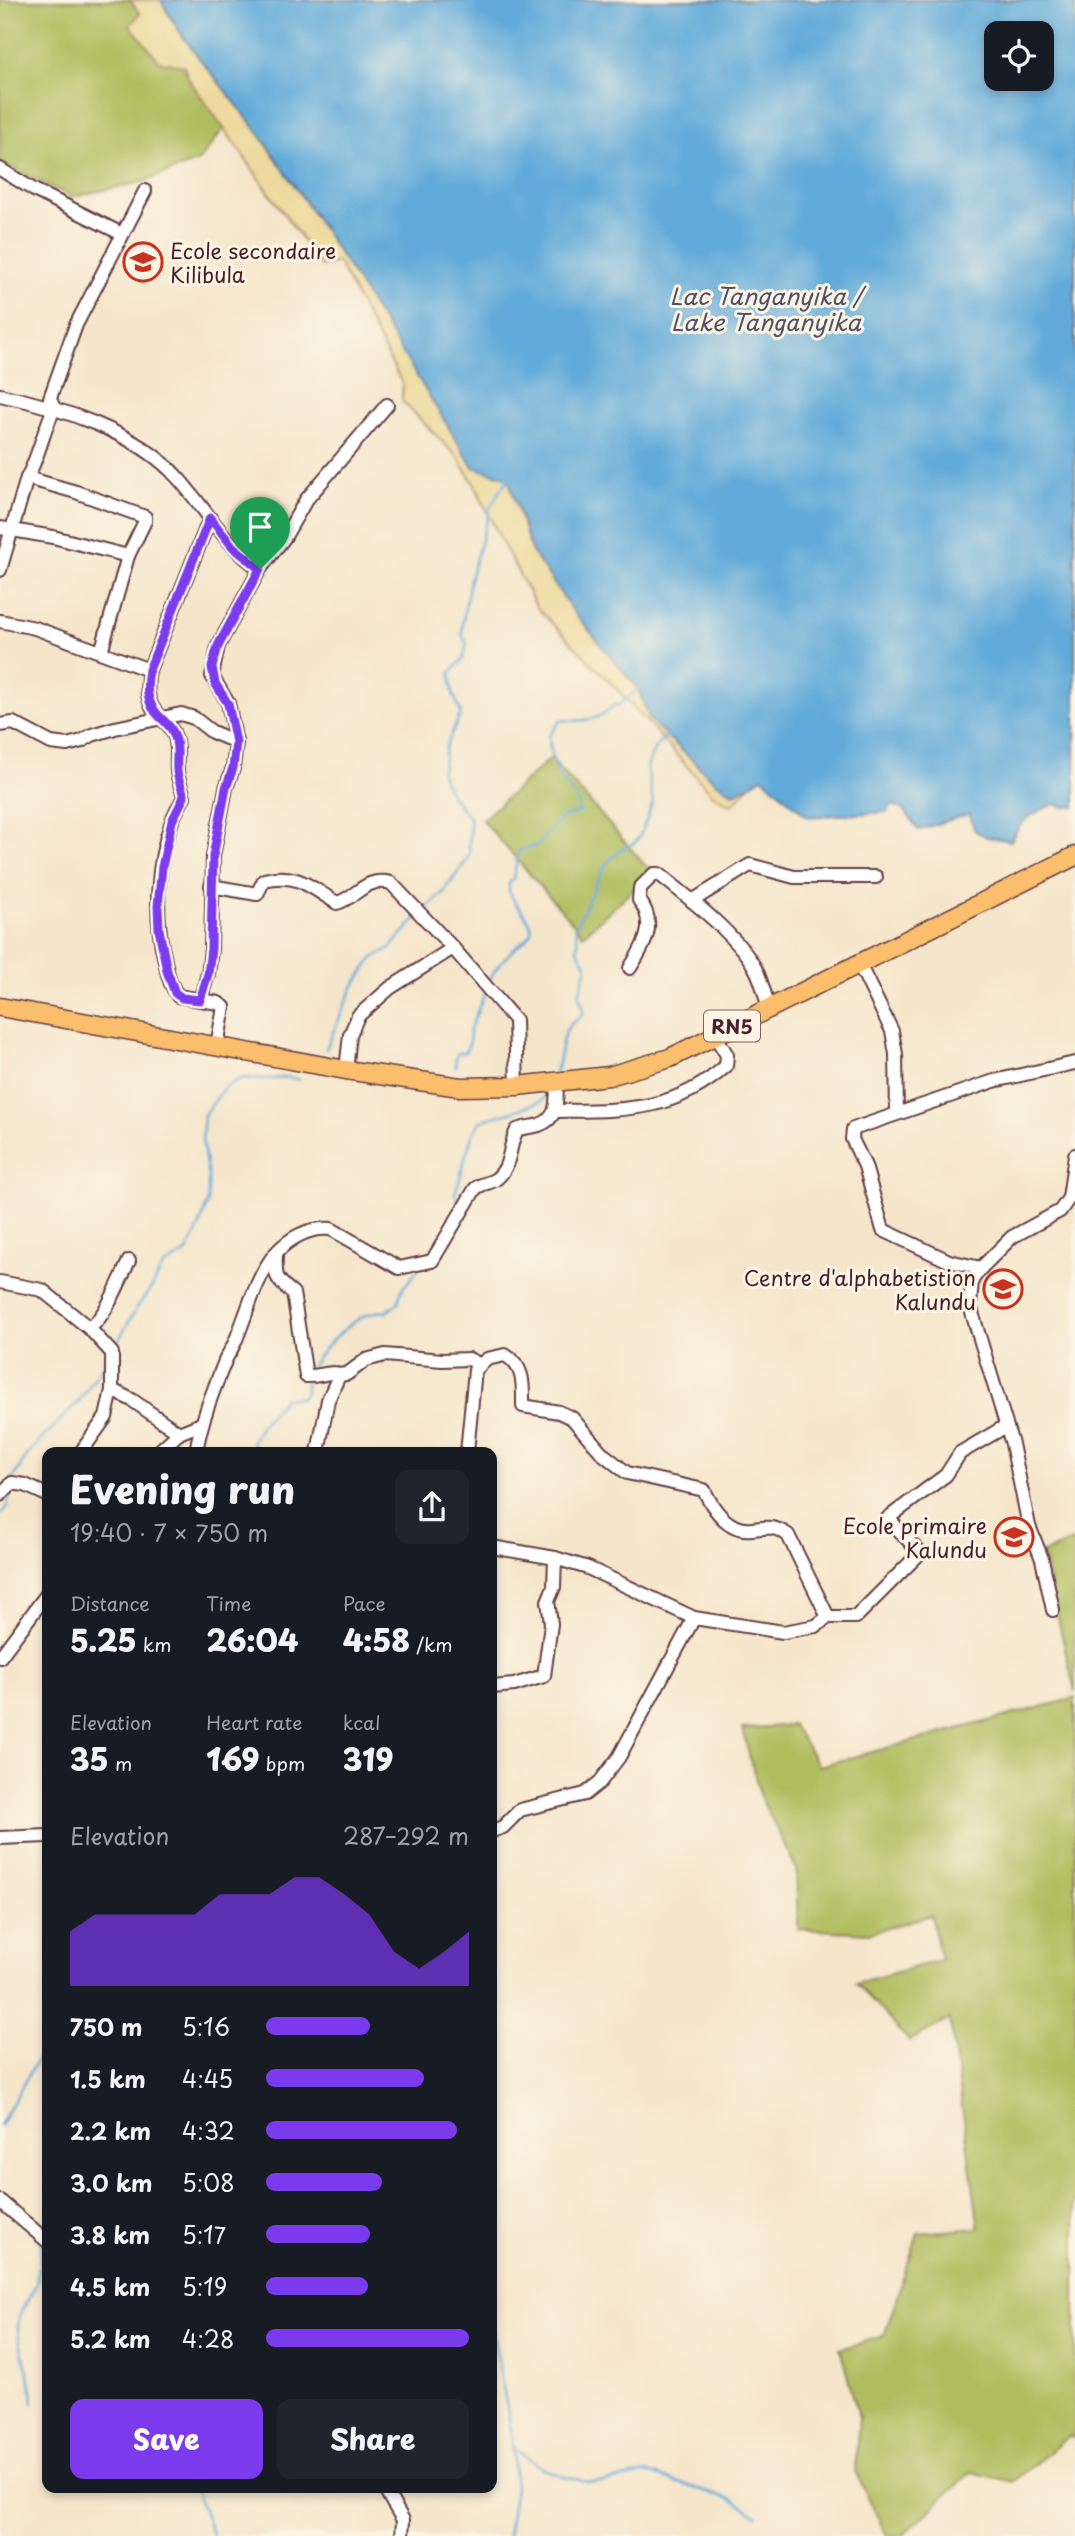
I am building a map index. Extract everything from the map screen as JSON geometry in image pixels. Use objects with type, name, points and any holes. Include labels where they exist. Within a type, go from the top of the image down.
[{"type":"highway","name":"RN5","points":[[0,1007],[346,1070],[460,1087],[517,1086],[610,1076],[670,1058],[1075,856]]},
{"type":"street","points":[[0,169],[34,190],[122,234]]},
{"type":"street","points":[[0,570],[5,529],[34,464],[44,429],[54,409],[50,398],[76,324],[145,191]]},
{"type":"street","points":[[0,395],[54,409],[109,429],[159,460],[176,475],[233,547],[260,569]]},
{"type":"street","points":[[200,1000],[208,974],[211,949],[213,856],[226,788],[233,768],[236,742],[228,704],[215,683],[212,667],[218,646],[260,569],[284,538],[306,500],[387,405]]},
{"type":"street","points":[[27,478],[146,517],[128,556],[101,652]]},
{"type":"street","points":[[210,518],[149,670],[147,690],[148,700],[175,734],[177,771],[184,797],[172,821],[162,867],[158,906],[162,949],[175,993],[182,998],[218,1003],[224,1007],[217,1046]]},
{"type":"street","points":[[5,529],[53,537],[128,556]]},
{"type":"street","points":[[0,621],[35,628],[149,670]]},
{"type":"street","points":[[0,725],[13,723],[51,743],[67,745],[115,728],[181,713],[194,718],[212,732],[236,742]]},
{"type":"street","points":[[692,901],[750,865],[794,877],[876,877]]},
{"type":"street","points":[[630,968],[649,935],[645,907],[639,900],[640,888],[657,873],[692,901],[753,965],[769,1009]]},
{"type":"street","points":[[211,886],[257,894],[264,880],[289,878],[307,883],[337,903],[349,899],[360,888],[378,880],[391,883],[453,948],[515,1020],[517,1086]]},
{"type":"street","points":[[346,1070],[350,1035],[358,1016],[390,988],[453,948]]},
{"type":"street","points":[[859,964],[892,1031],[897,1113]]},
{"type":"street","points":[[555,1111],[624,1108],[661,1103],[680,1097],[726,1066],[727,1055],[714,1034]]},
{"type":"street","points":[[981,1268],[949,1261],[883,1230],[865,1166],[852,1139],[853,1129],[994,1081],[1075,1063]]},
{"type":"street","points":[[197,1447],[201,1424],[258,1284],[276,1253],[309,1230],[331,1229],[399,1268],[432,1261],[475,1189],[496,1179],[500,1174],[511,1155],[517,1130],[549,1121],[555,1111],[557,1080]]},
{"type":"street","points":[[1053,1610],[1042,1559],[1029,1526],[1012,1444],[970,1306],[972,1280],[981,1268],[1012,1237],[1060,1210],[1069,1198],[1075,1155]]},
{"type":"street","points":[[276,1253],[275,1276],[293,1293],[306,1376],[347,1374],[366,1360],[385,1354],[424,1359],[468,1359],[479,1364]]},
{"type":"street","points":[[89,1328],[114,1292],[129,1261]]},
{"type":"street","points":[[0,1282],[42,1290],[89,1328],[112,1353],[112,1390],[106,1417],[85,1447]]},
{"type":"street","points":[[467,1447],[474,1374],[479,1364],[505,1355],[513,1359],[521,1371],[523,1406],[559,1412],[572,1418],[603,1454],[627,1473],[704,1490],[718,1513],[731,1525],[748,1529],[777,1527],[788,1535],[828,1617]]},
{"type":"street","points":[[319,1447],[328,1400],[337,1385],[337,1375]]},
{"type":"street","points":[[112,1390],[132,1400],[179,1433]]},
{"type":"street","points":[[164,1447],[179,1433],[201,1424]]},
{"type":"street","points":[[497,1547],[555,1558],[615,1579],[694,1618],[783,1632],[809,1628],[828,1617],[856,1617],[920,1553],[888,1518],[946,1475],[960,1452],[1006,1426]]},
{"type":"street","points":[[0,1495],[12,1483],[25,1485],[42,1493]]},
{"type":"street","points":[[497,1687],[514,1685],[544,1676],[551,1624],[548,1601],[554,1587],[555,1558]]},
{"type":"street","points":[[0,1657],[42,1601]]},
{"type":"street","points":[[497,1829],[503,1827],[520,1810],[585,1794],[600,1782],[619,1757],[694,1618]]},
{"type":"street","points":[[0,1838],[42,1836]]},
{"type":"street","points":[[0,2201],[42,2237]]},
{"type":"street","points":[[387,2493],[403,2520],[402,2536]]},
{"type":"green space","points":[[0,0],[130,0],[140,14],[130,25],[184,66],[189,80],[224,128],[199,161],[143,182],[72,197],[0,162]]},
{"type":"green space","points":[[551,758],[652,873],[583,935],[482,820]]},
{"type":"green space","points":[[1075,1540],[1075,1692],[1043,1553]]},
{"type":"green space","points":[[1075,1698],[1075,2439],[1070,2435],[1013,2482],[971,2472],[902,2536],[887,2536],[855,2471],[859,2417],[840,2349],[884,2336],[918,2233],[979,2228],[950,2019],[909,2041],[856,1983],[941,1960],[931,1915],[870,1933],[798,1929],[796,1868],[761,1798],[742,1729],[793,1725],[819,1766]]},
{"type":"sand","points":[[130,0],[161,0],[184,38],[252,124],[292,182],[473,466],[508,478],[531,550],[573,611],[638,689],[650,720],[713,780],[733,793],[750,785],[732,805],[713,795],[616,688],[537,608],[458,457],[402,401],[403,385],[338,262],[321,266],[189,79],[184,66],[159,61],[130,25],[140,14]]},
{"type":"water","name":"Lac Tanganyika / Lake Tanganyika","points":[[161,0],[1075,0],[1075,807],[1054,804],[1039,811],[1023,822],[1011,841],[987,837],[975,831],[969,814],[918,830],[906,813],[895,806],[890,806],[887,812],[808,817],[762,777],[733,793],[713,780],[650,720],[638,689],[573,611],[531,550],[508,478],[473,467],[294,185],[254,127],[185,38]]},
{"type":"waterway","points":[[422,912],[443,893],[469,857],[470,819],[450,793],[441,774],[446,746],[461,713],[453,693],[450,673],[463,659],[467,644],[462,635],[463,620],[470,579],[491,506],[508,478]]},
{"type":"waterway","points":[[488,983],[501,962],[528,938],[531,932],[528,920],[509,890],[519,850],[538,845],[562,817],[580,812],[577,801],[555,765],[549,736],[561,720],[597,717],[614,705],[619,705],[638,689]]},
{"type":"waterway","points":[[555,1072],[566,1031],[583,1014],[579,995],[587,966],[577,949],[575,928],[605,865],[620,851],[635,843],[641,834],[653,802],[647,768],[654,749],[668,735]]},
{"type":"waterway","points":[[326,1049],[353,987],[373,958],[389,949],[418,917]]},
{"type":"waterway","points":[[456,1067],[455,1059],[458,1053],[465,1052],[469,1044],[470,1029],[485,993]]},
{"type":"waterway","points":[[114,1348],[163,1266],[186,1253],[199,1228],[208,1201],[208,1176],[202,1140],[204,1115],[224,1088],[241,1078],[288,1077],[300,1080]]},
{"type":"waterway","points":[[460,1205],[455,1193],[469,1145],[481,1121],[526,1107],[546,1097]]},
{"type":"waterway","points":[[310,1369],[332,1340],[354,1322],[376,1312],[386,1312],[398,1303],[402,1289],[418,1270]]},
{"type":"waterway","points":[[12,1480],[30,1451],[78,1402],[107,1360]]},
{"type":"waterway","points":[[254,1447],[252,1441],[261,1425],[284,1398],[300,1398],[306,1392],[306,1382]]},
{"type":"waterway","points":[[0,1515],[7,1507],[10,1494]]},
{"type":"waterway","points":[[0,2126],[42,2054]]},
{"type":"waterway","points":[[33,2403],[18,2322],[36,2284],[42,2242]]},
{"type":"waterway","points":[[497,2356],[511,2430],[515,2488],[507,2536]]},
{"type":"waterway","points":[[512,2448],[546,2470],[562,2476],[587,2482],[603,2482],[648,2473],[734,2500],[757,2516]]},
{"type":"waterway","points":[[197,2493],[213,2536]]},
{"type":"place","name":"Ecole secondaire Kilibula","points":[[143,262]]},
{"type":"place","name":"Centre d'alphabetistion Kalundu","points":[[1003,1289]]},
{"type":"place","name":"Ecole primaire Kalundu","points":[[1014,1537]]},
{"type":"route","points":[[210,518],[233,547],[260,569],[218,646],[212,667],[215,683],[228,704],[236,742],[233,768],[226,788],[213,856],[208,974],[200,1000],[182,998],[175,993],[167,971],[159,929],[158,906],[162,867],[172,821],[184,797],[177,771],[175,734],[148,700],[147,680],[210,518]]}]
